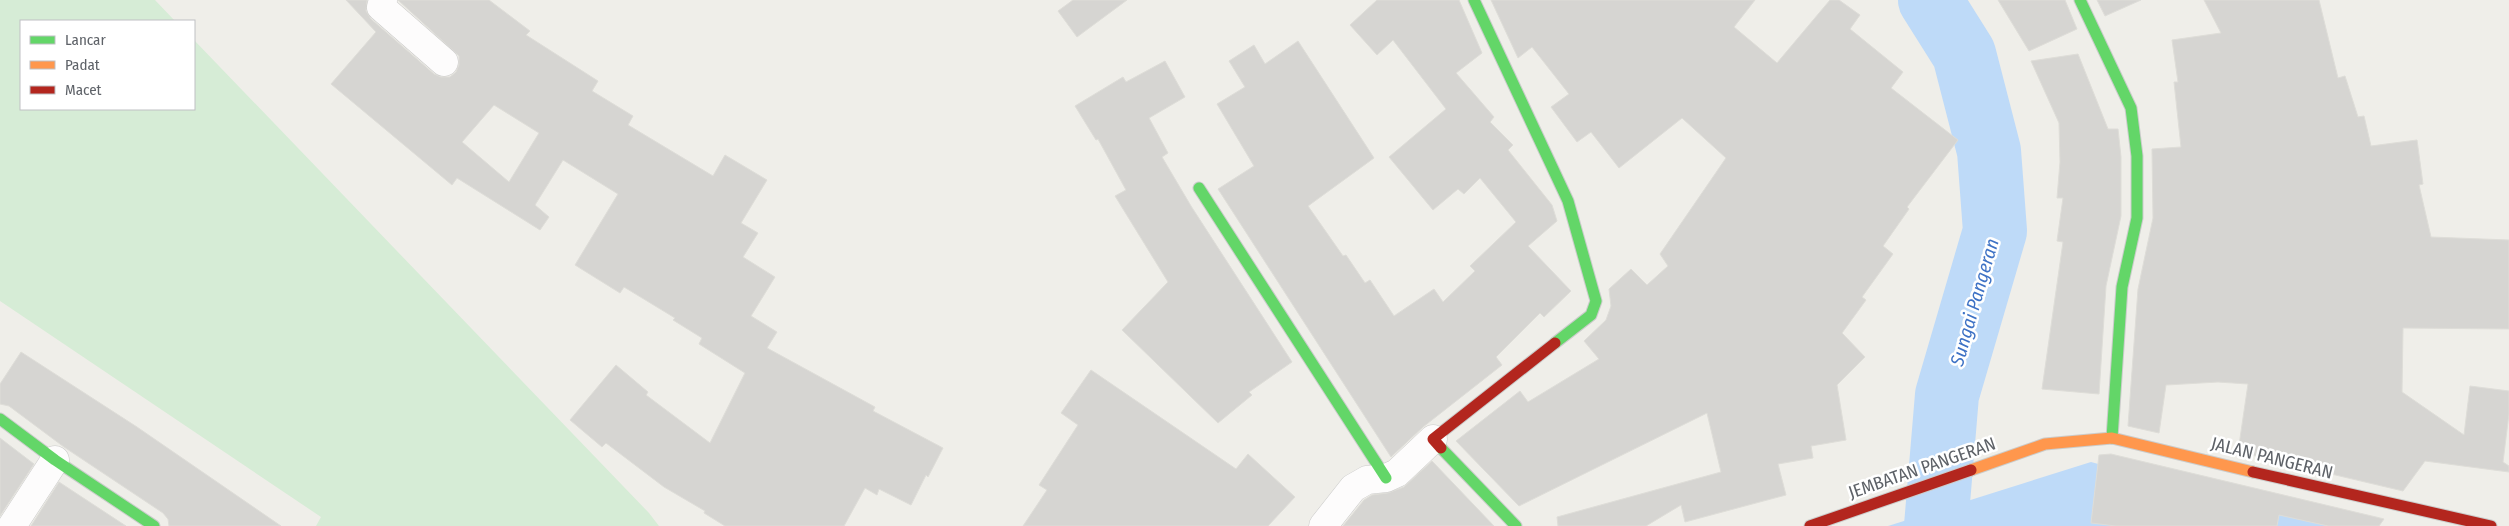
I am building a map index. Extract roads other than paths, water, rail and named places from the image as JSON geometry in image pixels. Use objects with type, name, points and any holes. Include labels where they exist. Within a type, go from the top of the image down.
[{"type":"street","points":[[382,0],[381,8],[444,62]]},
{"type":"street","points":[[1323,526],[1359,483],[1386,478],[1396,474],[1433,439],[1591,314],[1596,301],[1568,201],[1474,0]]},
{"type":"street","points":[[2080,0],[2131,108],[2137,156],[2137,218],[2122,287],[2112,438]]},
{"type":"street","points":[[1199,188],[1386,478]]},
{"type":"street","points":[[0,418],[55,460],[154,526]]},
{"type":"street","name":"JALAN PANGERAN","points":[[2045,444],[2112,438],[2380,502],[2491,526]]},
{"type":"street","points":[[1433,439],[1516,526]]},
{"type":"street","name":"JEMBATAN PANGERAN","points":[[1810,526],[2045,444]]},
{"type":"street","points":[[12,526],[55,460]]},
{"type":"water","points":[[2091,462],[2327,526],[1888,526]]},
{"type":"waterway","name":"Sungai Pangeran","points":[[1930,0],[1964,54],[1989,151],[1995,231],[1947,395],[1936,526]]}]
